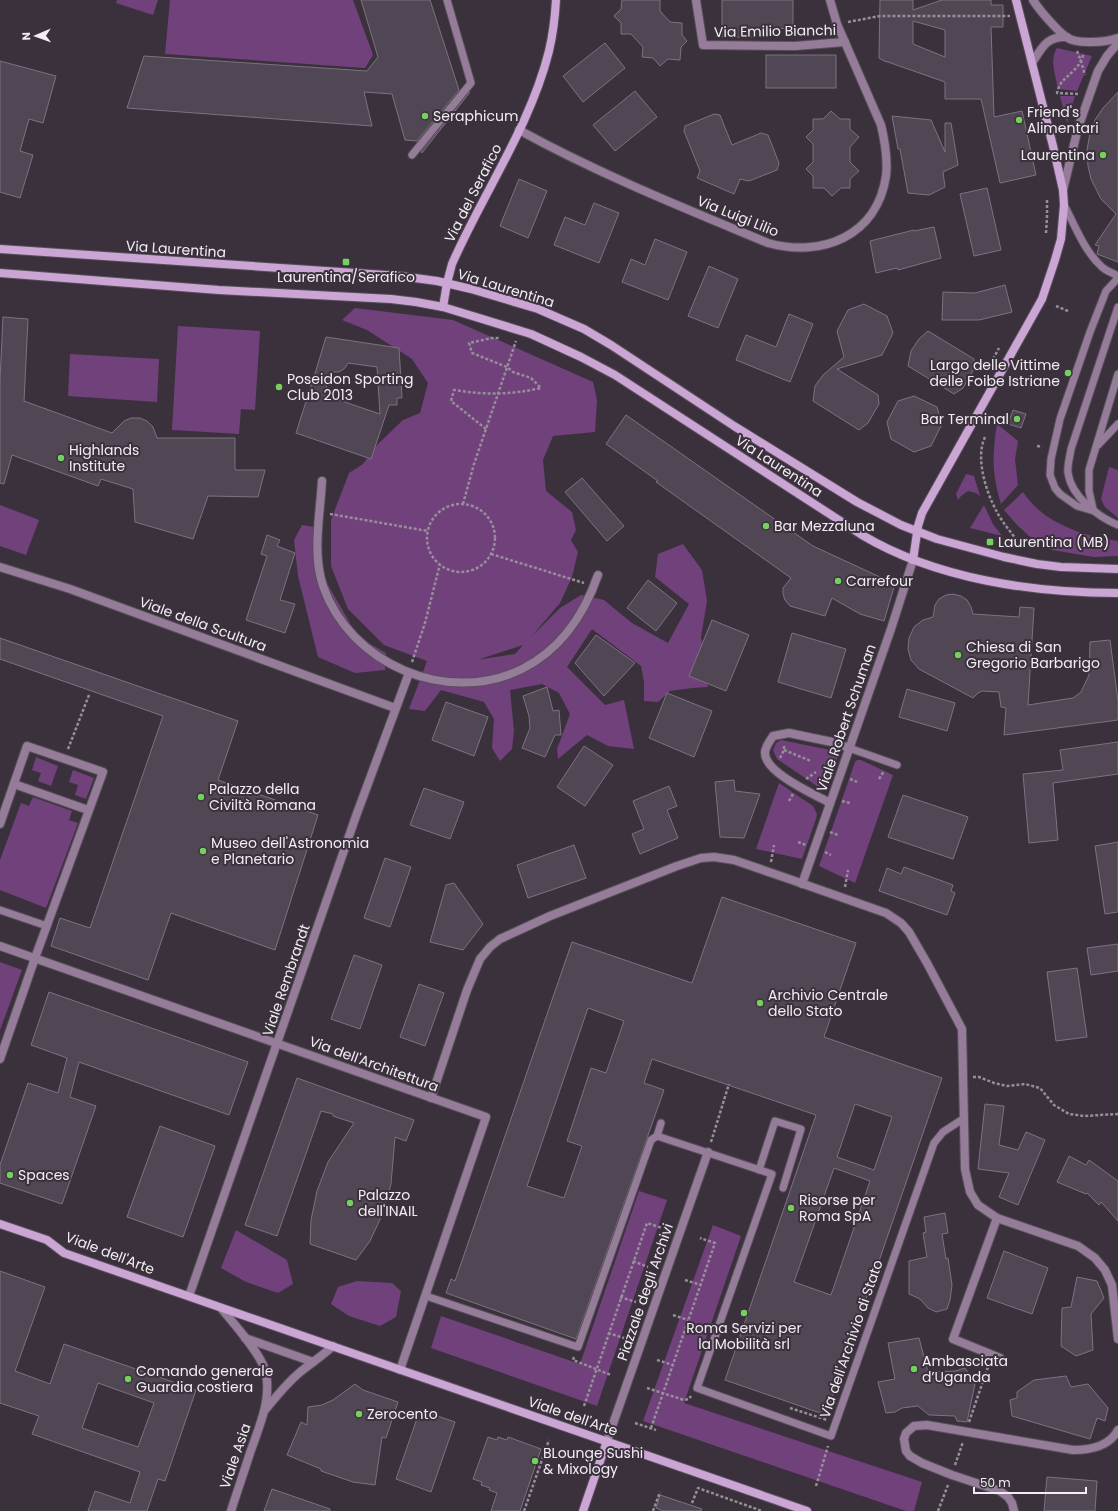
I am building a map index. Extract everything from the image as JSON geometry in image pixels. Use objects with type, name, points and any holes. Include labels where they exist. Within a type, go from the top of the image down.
[{"type":"main road","name":"Via del Serafico","points":[[446,283],[454,258],[519,130],[533,98],[549,51],[556,0]]},
{"type":"main road","points":[[913,560],[917,531],[922,513],[1042,299],[1061,239],[1064,205],[1063,190],[1016,0]]},
{"type":"main road","name":"Via Laurentina","points":[[0,249],[400,276],[446,283],[528,306],[584,329],[611,345],[734,426],[857,502],[901,525],[969,548],[1037,564],[1061,567],[1118,569]]},
{"type":"main road","name":"Via Laurentina","points":[[0,273],[219,290],[391,299],[443,307],[532,334],[593,363],[665,407],[862,535],[892,552],[913,560],[972,577],[1007,584],[1064,591],[1118,593]]},
{"type":"main road","name":"Via Laurentina","points":[[443,307],[446,283]]},
{"type":"main road","name":"Viale dell'Arte","points":[[0,1224],[47,1240],[64,1253],[807,1511]]},
{"type":"main road","points":[[583,1511],[607,1441]]},
{"type":"street","name":"Via Emilio Bianchi","points":[[696,0],[703,45],[794,46],[845,42]]},
{"type":"street","name":"Via Luigi Lilio","points":[[519,130],[584,164],[674,205],[768,244],[793,249],[806,249],[824,246],[842,239],[852,233],[865,221],[876,206],[886,176],[886,149],[880,125],[837,24],[830,0]]},
{"type":"street","points":[[1033,0],[1067,37]]},
{"type":"street","points":[[1032,63],[1047,42],[1056,37],[1067,37],[1093,42],[1118,38]]},
{"type":"street","points":[[1063,190],[1078,128],[1098,71],[1107,56],[1118,43]]},
{"type":"street","points":[[322,481],[317,544],[318,567],[323,587],[333,609],[343,625],[366,647],[388,663],[408,673],[443,681],[468,683],[493,679],[516,672],[537,659],[567,633],[584,608],[598,575]]},
{"type":"street","name":"Viale Robert Schuman","points":[[802,884],[913,560]]},
{"type":"street","name":"Viale della Scultura","points":[[0,567],[70,590],[395,708]]},
{"type":"street","name":"Viale Rembrandt","points":[[189,1296],[408,673]]},
{"type":"street","points":[[830,803],[777,773],[766,761],[765,752],[772,736],[789,733],[832,742],[849,748]]},
{"type":"street","points":[[0,824],[27,746],[102,772],[0,1059]]},
{"type":"street","points":[[14,784],[88,810]]},
{"type":"street","points":[[431,1098],[467,990],[480,959],[490,947],[500,939],[550,916],[677,866],[701,858],[714,857],[726,858],[886,913],[901,923],[909,932],[962,1029],[965,1169],[969,1188],[978,1205],[997,1218],[1078,1246],[1095,1258],[1105,1270],[1112,1286],[1118,1339]]},
{"type":"street","name":"Via dell'Architettura","points":[[0,946],[486,1117],[400,1370]]},
{"type":"street","name":"Piazzale degli Archivi","points":[[607,1441],[708,1152]]},
{"type":"street","points":[[996,1357],[953,1339],[997,1218]]},
{"type":"street","points":[[221,1308],[260,1359],[265,1370],[267,1393],[265,1410]]},
{"type":"street","points":[[245,1338],[313,1362]]},
{"type":"street","points":[[265,1410],[284,1388],[333,1346]]},
{"type":"street","name":"Viale Asia","points":[[231,1511],[265,1410]]},
{"type":"street","points":[[1014,1511],[1008,1496],[1000,1491],[952,1475],[914,1459],[906,1450],[904,1439],[906,1433],[914,1426],[927,1425],[1072,1450],[1086,1450],[1107,1443],[1118,1430]]},
{"type":"lane","points":[[412,155],[471,83],[447,0]]},
{"type":"lane","points":[[1064,205],[1096,260],[1102,268],[1118,277],[1106,291],[1060,419],[1051,459],[1050,475],[1055,488],[1064,498],[1078,506],[1094,511],[1118,525]]},
{"type":"lane","points":[[1094,511],[1073,488],[1070,481],[1068,466],[1071,449],[1118,307]]},
{"type":"lane","points":[[1094,511],[1088,484],[1089,470],[1118,374]]},
{"type":"lane","points":[[1097,447],[1118,424]]},
{"type":"lane","points":[[849,748],[897,765]]},
{"type":"lane","points":[[0,910],[47,926]]},
{"type":"lane","name":"Via dell'Archivio di Stato","points":[[759,1170],[772,1174],[697,1388],[831,1436],[934,1143],[943,1132],[963,1119]]},
{"type":"lane","points":[[657,1136],[759,1170],[775,1121],[801,1129],[783,1188]]},
{"type":"lane","points":[[426,1296],[578,1347],[651,1140],[657,1136],[661,1123]]},
{"type":"path","points":[[837,24],[880,16],[1003,17]]},
{"type":"path","points":[[1076,51],[1081,61],[1085,76]]},
{"type":"path","points":[[1078,94],[1056,93],[1059,84],[1066,76],[1075,70],[1084,53]]},
{"type":"path","points":[[1046,233],[1047,198]]},
{"type":"path","points":[[1056,306],[1068,311]]},
{"type":"path","points":[[486,429],[451,401],[454,390],[481,394],[523,392],[541,388],[531,378],[513,372],[507,367],[472,353],[469,343],[492,338],[503,338]]},
{"type":"path","points":[[463,504],[474,464],[517,338],[513,338]]},
{"type":"path","points":[[991,365],[999,348]]},
{"type":"path","points":[[985,437],[981,447],[981,456],[990,498],[997,513],[1018,542]]},
{"type":"path","points":[[463,504],[474,507],[484,513],[491,522],[494,532],[494,544],[491,554],[485,562],[477,568],[458,572],[448,569],[433,558],[427,540],[431,522],[437,514],[445,508],[463,504]]},
{"type":"path","points":[[320,512],[428,531]]},
{"type":"path","points":[[491,554],[594,586]]},
{"type":"path","points":[[408,673],[425,623],[440,564]]},
{"type":"path","points":[[64,759],[89,695]]},
{"type":"path","points":[[771,767],[778,762],[784,750],[785,742],[781,734]]},
{"type":"path","points":[[784,750],[811,761]]},
{"type":"path","points":[[769,872],[774,845]]},
{"type":"path","points":[[842,898],[848,870]]},
{"type":"path","points":[[963,1078],[979,1077],[1007,1086],[1025,1084],[1040,1088],[1054,1104],[1069,1114],[1084,1116],[1118,1114]]},
{"type":"path","points":[[711,1140],[729,1084]]},
{"type":"path","points":[[584,1406],[646,1223],[662,1228]]},
{"type":"path","points":[[651,1428],[715,1243],[700,1238]]},
{"type":"path","points":[[633,1261],[648,1267]]},
{"type":"path","points":[[685,1280],[700,1285]]},
{"type":"path","points":[[620,1297],[636,1302]]},
{"type":"path","points":[[673,1315],[688,1320]]},
{"type":"path","points":[[608,1333],[624,1338]]},
{"type":"path","points":[[968,1425],[996,1357]]},
{"type":"path","points":[[657,1360],[673,1366]]},
{"type":"path","points":[[575,1361],[611,1375]]},
{"type":"path","points":[[647,1388],[684,1400]]},
{"type":"path","points":[[783,1406],[828,1421],[831,1414]]},
{"type":"path","points":[[635,1422],[656,1430]]},
{"type":"path","points":[[953,1471],[964,1438]]},
{"type":"path","points":[[524,1511],[550,1440]]},
{"type":"path","points":[[816,1486],[827,1449]]},
{"type":"path","points":[[938,1511],[949,1483]]},
{"type":"path","points":[[692,1504],[698,1488],[762,1511]]},
{"type":"path","points":[[653,1511],[660,1492]]},
{"type":"shaded area","points":[[117,0],[158,0],[153,15],[116,3]]},
{"type":"shaded area","points":[[170,0],[353,0],[373,55],[365,68],[165,54]]},
{"type":"shaded area","points":[[1057,48],[1092,56],[1077,91],[1058,89],[1053,63]]},
{"type":"shaded area","points":[[1060,96],[1075,96],[1067,123]]},
{"type":"shaded area","points":[[355,308],[453,320],[593,382],[597,400],[595,432],[553,436],[543,460],[546,491],[572,512],[576,530],[571,540],[578,552],[572,577],[560,603],[531,637],[560,608],[581,595],[604,600],[632,623],[668,643],[689,604],[655,577],[658,554],[683,544],[702,570],[707,601],[701,637],[708,687],[670,691],[658,702],[644,701],[644,682],[641,666],[592,629],[567,667],[605,705],[624,700],[634,749],[608,746],[587,735],[558,759],[557,749],[570,714],[559,693],[542,684],[510,690],[514,731],[512,749],[500,761],[492,748],[494,719],[484,702],[441,690],[425,711],[409,709],[427,661],[384,645],[348,609],[331,566],[331,520],[349,473],[363,464],[377,445],[403,420],[420,413],[428,383],[412,359],[367,330],[342,320]],"holes":[[[523,645],[515,654],[478,660]]]},
{"type":"shaded area","points":[[178,326],[260,331],[255,410],[241,409],[239,434],[172,430]]},
{"type":"shaded area","points":[[70,354],[159,359],[157,402],[68,396]]},
{"type":"shaded area","points":[[997,424],[1018,441],[1015,459],[1018,485],[1001,504],[994,474],[994,446]]},
{"type":"shaded area","points":[[1109,467],[1118,470],[1118,518],[1105,507],[1101,499]]},
{"type":"shaded area","points":[[966,474],[974,476],[980,496],[976,493],[968,491],[958,500],[956,494]]},
{"type":"shaded area","points":[[1023,492],[1031,503],[1053,520],[1091,536],[1118,541],[1118,556],[1094,557],[1052,550],[1029,536],[1004,510]]},
{"type":"shaded area","points":[[0,505],[39,520],[26,555],[0,546]]},
{"type":"shaded area","points":[[984,505],[993,524],[1002,536],[970,528]]},
{"type":"shaded area","points":[[302,525],[321,528],[320,571],[358,637],[386,653],[385,670],[355,673],[318,657],[298,576],[294,540]]},
{"type":"shaded area","points":[[781,740],[835,751],[838,756],[826,788],[820,788],[777,759],[773,750],[776,743]]},
{"type":"shaded area","points":[[36,757],[58,766],[51,786],[38,781],[41,773],[32,770]]},
{"type":"shaded area","points":[[857,760],[861,760],[893,775],[855,883],[819,866],[855,762]]},
{"type":"shaded area","points":[[73,770],[94,778],[86,799],[75,795],[78,785],[69,782]]},
{"type":"shaded area","points":[[779,783],[813,806],[817,814],[802,859],[756,849]]},
{"type":"shaded area","points":[[33,797],[72,811],[69,820],[78,823],[46,908],[0,890],[0,860],[21,803],[29,806]]},
{"type":"shaded area","points":[[0,962],[22,970],[0,1030]]},
{"type":"shaded area","points":[[639,1191],[667,1200],[597,1406],[431,1348],[441,1316],[580,1364]]},
{"type":"shaded area","points":[[713,1225],[741,1236],[684,1403],[922,1482],[914,1511],[906,1511],[643,1421]]},
{"type":"shaded area","points":[[236,1230],[287,1260],[293,1284],[278,1293],[246,1282],[221,1268]]},
{"type":"shaded area","points":[[357,1281],[392,1283],[401,1291],[396,1317],[380,1326],[349,1316],[331,1304],[338,1287]]},
{"type":"building","points":[[361,0],[430,0],[459,90],[417,141],[405,140],[392,94],[364,92],[372,126],[127,108],[144,56],[367,71],[378,57]]},
{"type":"building","points":[[622,0],[660,0],[660,11],[670,22],[682,23],[682,35],[687,41],[681,47],[680,60],[668,59],[660,66],[653,58],[642,57],[643,47],[631,34],[621,34],[621,23],[614,16],[621,9]]},
{"type":"building","points":[[722,0],[793,0],[793,28],[753,30],[754,37],[722,37]]},
{"type":"building","points":[[880,0],[913,0],[913,10],[942,0],[991,0],[991,5],[1003,5],[1003,27],[991,27],[994,117],[1022,111],[1036,175],[1000,183],[981,99],[945,99],[945,82],[879,58]],"holes":[[[913,21],[945,30],[945,57],[913,44]]]},
{"type":"building","points":[[605,43],[625,68],[583,102],[563,76]]},
{"type":"building","points":[[766,55],[836,55],[836,88],[766,88]]},
{"type":"building","points":[[0,61],[56,76],[43,123],[29,119],[20,151],[33,155],[20,198],[0,192]]},
{"type":"building","points":[[635,91],[657,117],[615,151],[593,125]]},
{"type":"building","points":[[470,92],[422,153],[421,151]]},
{"type":"building","name":"Laurentina","points":[[1118,92],[1118,262],[1097,254],[1099,246],[1095,245],[1116,214],[1101,199],[1091,179],[1087,150],[1090,133],[1095,120],[1103,108]]},
{"type":"building","points":[[831,111],[840,119],[850,119],[850,129],[859,137],[850,147],[850,162],[859,171],[850,179],[850,188],[841,188],[832,196],[824,188],[813,188],[813,176],[806,169],[813,162],[813,144],[806,137],[813,130],[813,119],[823,119]]},
{"type":"building","points":[[714,114],[720,115],[732,145],[761,133],[768,135],[779,163],[777,170],[749,181],[740,179],[734,194],[697,178],[700,171],[684,131],[685,126]]},
{"type":"building","points":[[892,116],[931,120],[945,152],[945,123],[951,123],[958,165],[943,172],[945,187],[929,195],[908,193]]},
{"type":"building","points":[[519,179],[547,191],[528,238],[500,226]]},
{"type":"building","points":[[987,188],[1001,250],[974,256],[960,194]]},
{"type":"building","points":[[594,203],[619,213],[599,263],[554,245],[565,217],[585,225]]},
{"type":"building","points":[[934,227],[941,258],[898,270],[897,268],[876,273],[870,241],[914,230]]},
{"type":"building","points":[[655,239],[687,252],[668,300],[622,282],[631,259],[645,265]]},
{"type":"building","points":[[709,266],[738,279],[718,328],[688,316]]},
{"type":"building","points":[[1005,285],[1012,312],[979,320],[942,320],[943,292],[975,293]]},
{"type":"building","points":[[864,304],[887,316],[893,333],[882,355],[837,369],[878,395],[879,404],[868,423],[859,430],[813,401],[815,386],[823,375],[844,357],[837,331],[848,310]]},
{"type":"building","points":[[789,314],[813,324],[790,382],[736,360],[746,335],[776,347]]},
{"type":"building","points":[[3,317],[28,319],[24,401],[112,433],[124,421],[131,418],[140,418],[147,421],[153,427],[157,438],[235,438],[235,470],[265,470],[258,497],[208,496],[193,539],[135,522],[133,489],[101,479],[98,486],[12,455],[4,484],[0,483],[0,380]]},
{"type":"building","points":[[928,331],[974,359],[974,369],[963,388],[954,394],[908,366],[911,351],[919,339]]},
{"type":"building","points":[[326,337],[399,348],[402,398],[397,398],[397,405],[389,405],[371,459],[296,433]],"holes":[[[348,363],[377,367],[380,414],[324,395],[331,372],[339,372],[345,368]]]},
{"type":"building","points":[[914,396],[937,407],[942,424],[931,446],[914,452],[891,439],[887,422],[898,401]]},
{"type":"building","name":"Bar Terminal","points":[[1013,410],[1026,414],[1021,428],[1008,424]]},
{"type":"building","points":[[626,415],[813,546],[895,584],[884,621],[860,614],[832,598],[825,616],[790,606],[785,600],[783,588],[791,578],[656,482],[658,481],[606,444]]},
{"type":"building","points":[[582,478],[624,526],[607,541],[565,492]]},
{"type":"building","points":[[267,535],[280,540],[277,546],[295,553],[280,600],[295,604],[285,633],[246,620],[267,556],[261,554]]},
{"type":"building","points":[[648,580],[677,603],[656,631],[627,608]]},
{"type":"building","points":[[953,594],[961,596],[967,600],[973,614],[1019,617],[1020,607],[1034,608],[1028,705],[1073,698],[1081,692],[1089,675],[1090,642],[1110,640],[1118,701],[1118,720],[1004,735],[1006,708],[1001,707],[999,692],[982,691],[973,698],[919,669],[911,660],[908,649],[909,638],[914,627],[923,620],[933,617],[935,605],[939,599],[946,595]]},
{"type":"building","points":[[712,620],[749,635],[726,691],[689,676]]},
{"type":"building","points":[[792,633],[846,649],[831,698],[778,682]]},
{"type":"building","points":[[596,635],[635,663],[604,696],[575,663]]},
{"type":"building","name":"Palazzo della Civiltà Romana","points":[[0,638],[238,721],[218,780],[318,815],[275,950],[171,913],[148,980],[51,946],[60,918],[90,928],[163,716],[0,659]]},
{"type":"building","points":[[547,687],[553,711],[559,710],[561,735],[555,735],[545,757],[522,748],[530,728],[529,716],[523,696]]},
{"type":"building","points":[[907,689],[955,703],[947,731],[899,717]]},
{"type":"building","points":[[667,693],[712,711],[694,757],[649,738]]},
{"type":"building","points":[[446,702],[488,717],[474,756],[432,740]]},
{"type":"building","points":[[1118,742],[1118,774],[1053,783],[1058,840],[1029,843],[1023,774],[1063,770],[1060,750]]},
{"type":"building","points":[[584,746],[613,765],[585,806],[557,787]]},
{"type":"building","points":[[734,780],[735,791],[760,794],[744,838],[720,837],[715,782]]},
{"type":"building","points":[[669,786],[677,806],[667,810],[678,838],[640,854],[632,834],[644,829],[633,801]]},
{"type":"building","points":[[424,788],[464,802],[450,839],[410,825]]},
{"type":"building","points":[[903,795],[968,817],[953,859],[888,837]]},
{"type":"building","points":[[1118,842],[1118,912],[1105,914],[1095,846]]},
{"type":"building","points":[[574,845],[586,878],[528,898],[517,865]]},
{"type":"building","points":[[385,858],[411,867],[390,927],[364,918]]},
{"type":"building","points":[[904,867],[953,885],[951,891],[955,893],[947,915],[879,891],[887,868],[901,874]]},
{"type":"building","points":[[454,883],[483,924],[463,950],[430,942],[446,885]]},
{"type":"building","points":[[722,897],[856,943],[824,1037],[942,1078],[826,1415],[725,1380],[816,1115],[652,1059],[644,1083],[664,1090],[576,1339],[446,1293],[451,1279],[455,1281],[572,942],[692,983]],"holes":[[[588,1008],[624,1021],[606,1073],[591,1068],[567,1141],[582,1146],[564,1198],[527,1186]],[[855,1104],[892,1117],[874,1170],[837,1157]],[[834,1168],[870,1181],[831,1295],[794,1282]]]},
{"type":"building","points":[[1118,944],[1118,971],[1091,975],[1087,948]]},
{"type":"building","points":[[354,955],[382,965],[360,1029],[331,1019]]},
{"type":"building","points":[[1077,968],[1087,1037],[1056,1041],[1047,972]]},
{"type":"building","points":[[419,984],[444,993],[425,1046],[400,1037]]},
{"type":"building","points":[[49,992],[248,1062],[229,1115],[79,1062],[70,1097],[96,1106],[62,1204],[0,1183],[0,1165],[28,1083],[58,1093],[67,1058],[31,1045]]},
{"type":"building","points":[[297,1078],[414,1120],[406,1141],[395,1137],[391,1184],[382,1215],[370,1241],[356,1260],[310,1244],[311,1220],[317,1191],[328,1162],[354,1123],[333,1116],[333,1114],[321,1111],[277,1236],[245,1225]]},
{"type":"building","points":[[985,1104],[1004,1106],[999,1145],[1018,1150],[1026,1132],[1045,1140],[1018,1205],[999,1197],[1009,1173],[978,1169]]},
{"type":"building","points":[[160,1126],[215,1146],[183,1237],[127,1217]]},
{"type":"building","points":[[1069,1156],[1086,1165],[1089,1160],[1118,1181],[1118,1221],[1101,1202],[1099,1205],[1087,1193],[1086,1194],[1057,1182]]},
{"type":"building","points":[[945,1213],[948,1233],[942,1234],[946,1259],[948,1258],[952,1285],[947,1309],[936,1312],[928,1308],[920,1299],[909,1294],[909,1261],[927,1257],[923,1233],[926,1232],[924,1217]]},
{"type":"building","points":[[1004,1251],[1048,1268],[1032,1314],[987,1298]]},
{"type":"building","points":[[0,1271],[45,1287],[15,1371],[50,1384],[64,1344],[196,1390],[165,1481],[158,1479],[147,1511],[88,1511],[95,1491],[130,1503],[140,1472],[32,1434],[39,1416],[0,1403]],"holes":[[[98,1383],[154,1403],[138,1447],[82,1428]]]},
{"type":"building","points":[[1077,1277],[1097,1281],[1104,1298],[1091,1314],[1093,1350],[1076,1356],[1061,1346],[1062,1308],[1071,1307]]},
{"type":"building","points":[[919,1338],[928,1372],[955,1371],[965,1368],[975,1384],[967,1422],[957,1421],[955,1416],[929,1415],[918,1406],[902,1408],[895,1412],[886,1413],[878,1382],[895,1379],[888,1343]]},
{"type":"building","points":[[1066,1376],[1071,1387],[1088,1384],[1108,1408],[1105,1421],[1097,1418],[1090,1439],[1012,1416],[1010,1400],[1017,1398],[1017,1392],[1034,1380]]},
{"type":"building","points":[[355,1384],[363,1390],[398,1402],[386,1438],[382,1437],[375,1485],[353,1482],[321,1471],[321,1469],[287,1455],[301,1422],[307,1425],[308,1407],[322,1405],[333,1400]]},
{"type":"building","points":[[420,1410],[455,1422],[431,1492],[396,1479]]},
{"type":"building","points":[[488,1437],[497,1440],[498,1437],[507,1440],[508,1437],[541,1449],[520,1511],[491,1511],[497,1493],[489,1490],[490,1488],[481,1485],[482,1482],[473,1479]]},
{"type":"building","points":[[1047,1477],[1097,1481],[1095,1511],[1044,1511]]},
{"type":"building","points":[[272,1489],[330,1509],[330,1511],[264,1511]]},
{"type":"building","points":[[660,1495],[702,1509],[701,1511],[663,1511],[656,1508]]},
{"type":"place","name":"Seraphicum","points":[[425,116]]},
{"type":"place","name":"Friend's Alimentari","points":[[1019,120]]},
{"type":"place","name":"Laurentina","points":[[1103,155]]},
{"type":"place","name":"Laurentina/Serafico","points":[[346,262]]},
{"type":"place","name":"Largo delle Vittime delle Foibe Istriane","points":[[1068,373]]},
{"type":"place","name":"Poseidon Sporting Club 2013","points":[[279,387]]},
{"type":"place","name":"Bar Terminal","points":[[1017,419]]},
{"type":"place","name":"Highlands Institute","points":[[61,458]]},
{"type":"place","name":"Bar Mezzaluna","points":[[766,526]]},
{"type":"place","name":"Laurentina (MB)","points":[[990,542]]},
{"type":"place","name":"Carrefour","points":[[838,581]]},
{"type":"place","name":"Chiesa di San Gregorio Barbarigo","points":[[958,655]]},
{"type":"place","name":"Palazzo della Civiltà Romana","points":[[201,797]]},
{"type":"place","name":"Museo dell'Astronomia e Planetario","points":[[203,851]]},
{"type":"place","name":"Archivio Centrale dello Stato","points":[[760,1003]]},
{"type":"place","name":"Spaces","points":[[10,1175]]},
{"type":"place","name":"Palazzo dell'INAIL","points":[[350,1203]]},
{"type":"place","name":"Risorse per Roma SpA","points":[[791,1208]]},
{"type":"place","name":"Roma Servizi per la Mobilità srl","points":[[744,1313]]},
{"type":"place","name":"Ambasciata d’Uganda","points":[[914,1369]]},
{"type":"place","name":"Comando generale Guardia costiera","points":[[128,1379]]},
{"type":"place","name":"Zerocento","points":[[359,1414]]},
{"type":"place","name":"BLounge Sushi & Mixology","points":[[535,1461]]}]
